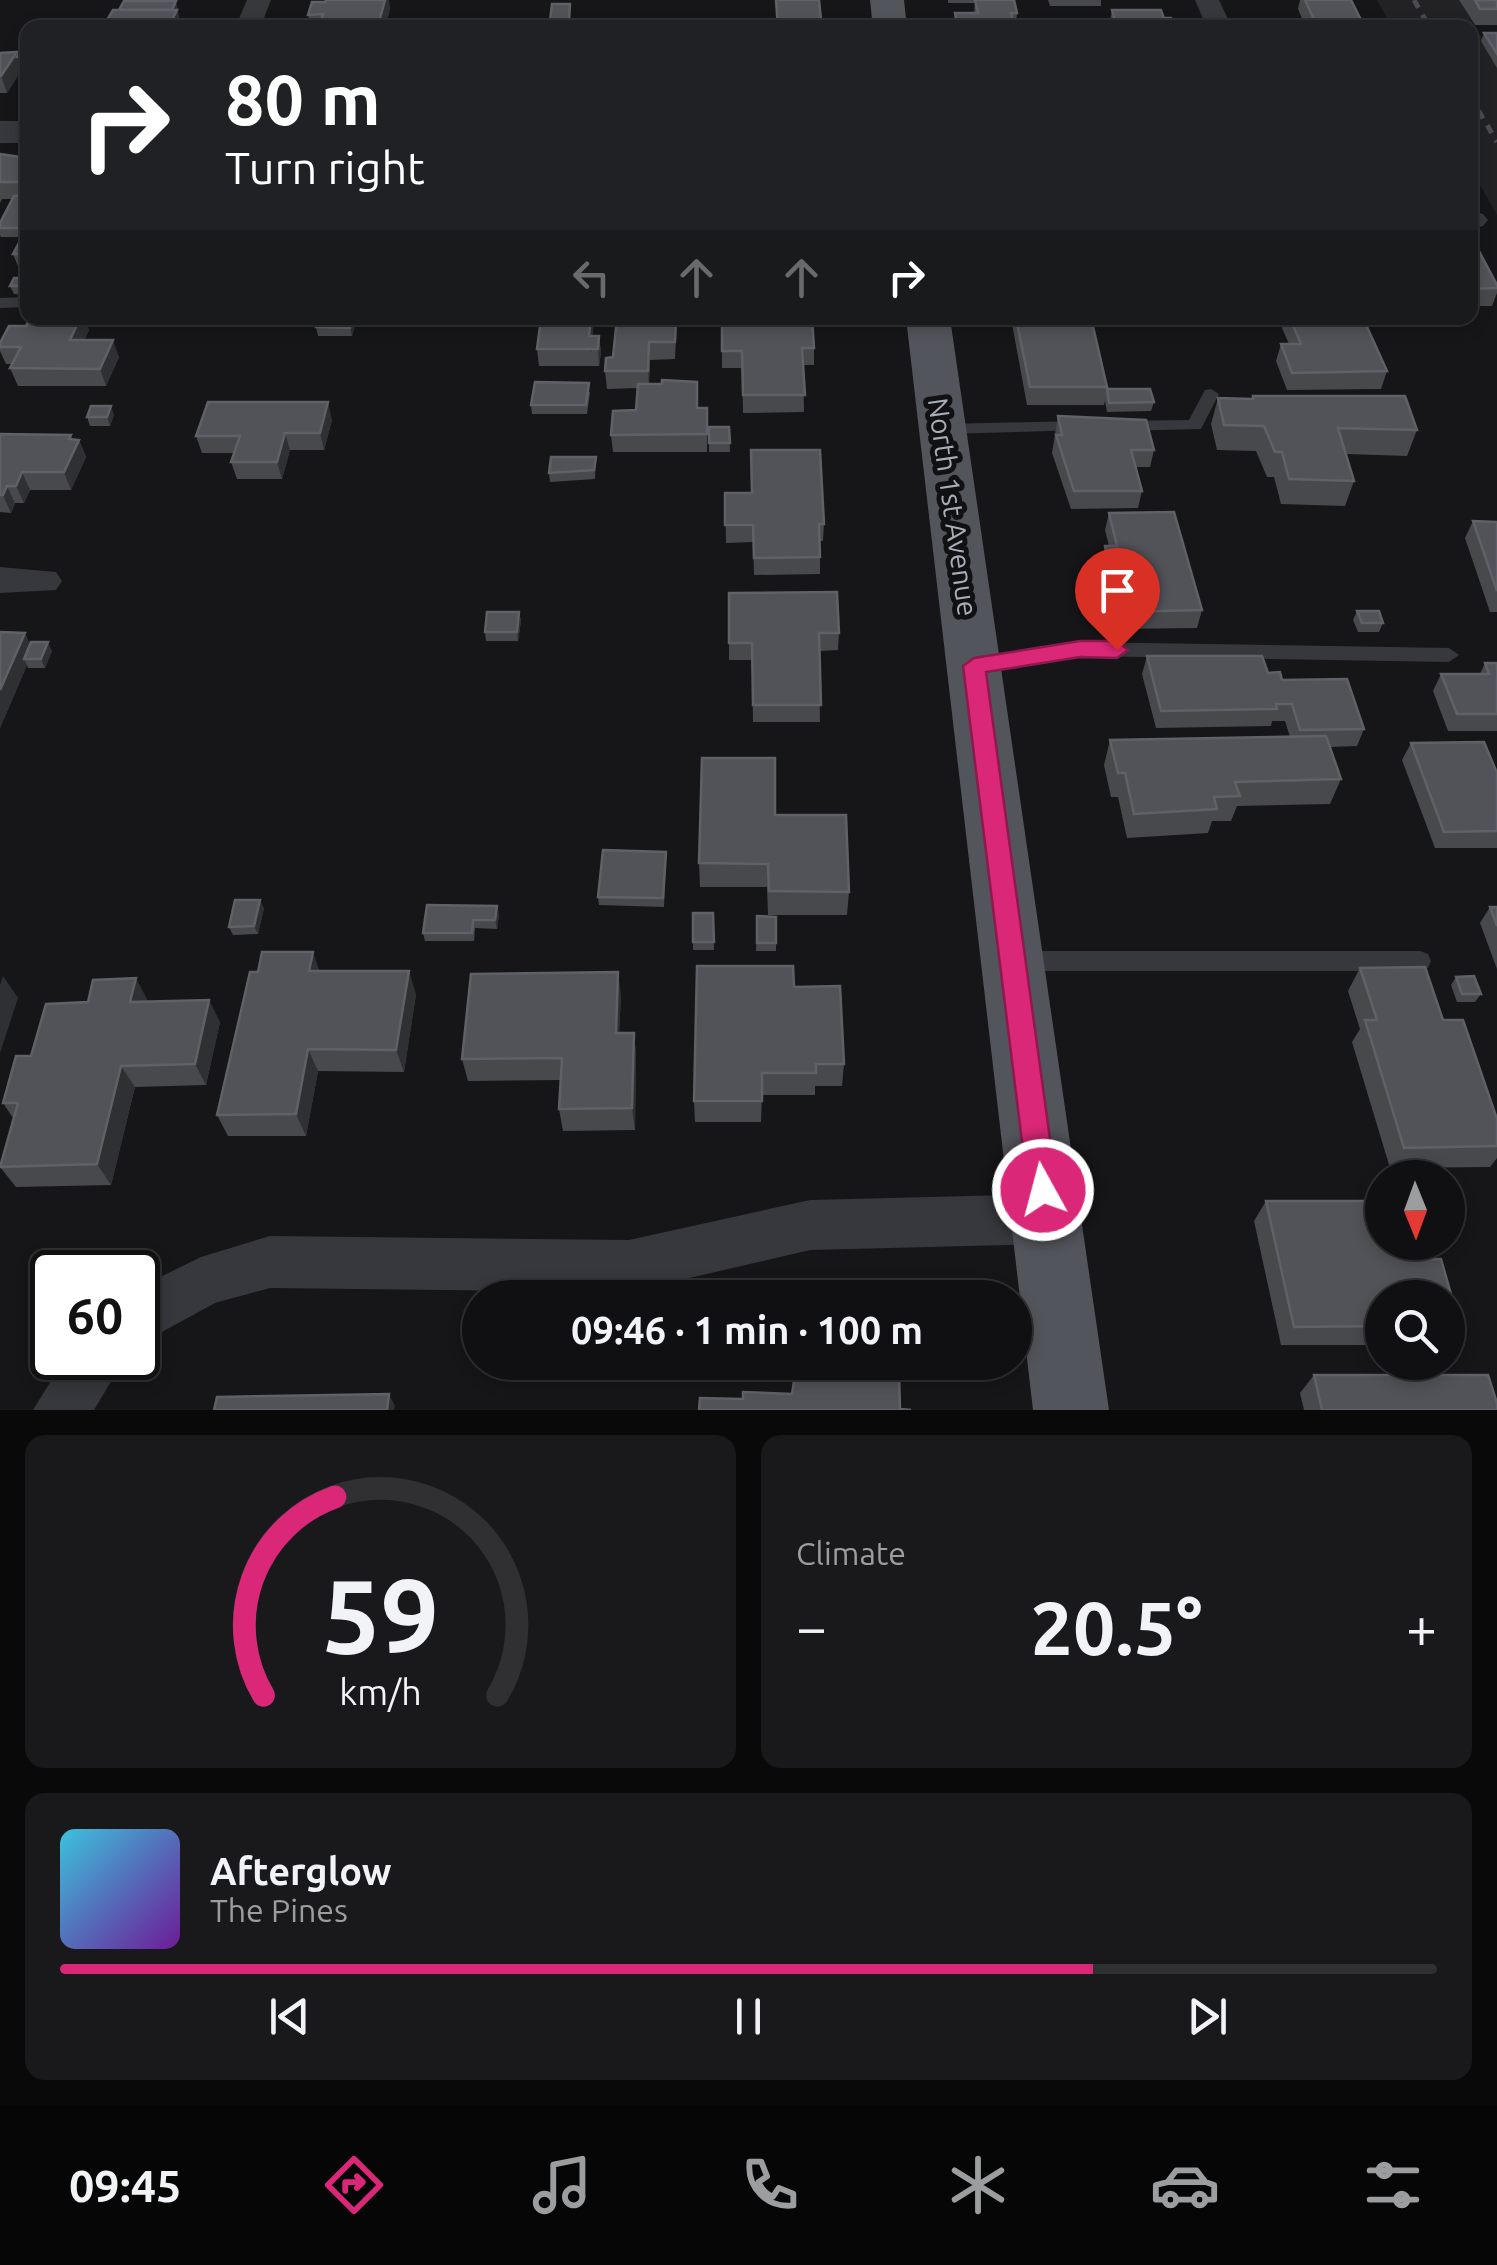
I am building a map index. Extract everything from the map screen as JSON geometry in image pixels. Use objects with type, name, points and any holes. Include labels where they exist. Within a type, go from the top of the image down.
[{"type":"main road","name":"North 1st Avenue","points":[[929,325],[1071,1410]]},
{"type":"street","points":[[0,580],[43,580]]},
{"type":"street","points":[[160,1302],[220,1273],[270,1262],[629,1266],[672,1260],[775,1229],[810,1225],[1046,1219]]},
{"type":"street","points":[[61,1410],[82,1380]]},
{"type":"lane","points":[[943,429],[1195,424],[1212,394]]},
{"type":"lane","points":[[974,666],[1080,649],[1450,654]]},
{"type":"lane","points":[[1012,961],[1420,961]]},
{"type":"shaded area","points":[[1377,0],[1459,0],[1471,20],[1388,20]]},
{"type":"shaded area","points":[[1478,32],[1497,63],[1497,215],[1478,181]]},
{"type":"building","points":[[385,0],[380,20],[321,20],[323,14],[308,15],[312,2]]},
{"type":"building","points":[[776,0],[819,0],[821,20],[777,20]]},
{"type":"building","points":[[975,0],[1014,0],[1017,13],[1011,13],[1012,20],[956,20],[955,13],[978,13]]},
{"type":"building","points":[[1305,0],[1351,0],[1361,20],[1314,20]]},
{"type":"building","points":[[1475,0],[1497,0],[1497,9],[1480,9]]},
{"type":"building","points":[[124,1],[176,1],[172,10],[119,10]]},
{"type":"building","points":[[552,4],[570,4],[569,20],[550,20]]},
{"type":"building","points":[[113,10],[177,10],[172,20],[107,20]]},
{"type":"building","points":[[1112,10],[1161,10],[1164,20],[1115,20]]},
{"type":"building","points":[[1484,33],[1497,33],[1497,54]]},
{"type":"building","points":[[17,52],[1,76],[0,76],[0,53]]},
{"type":"building","points":[[0,154],[20,157],[20,182],[0,182]]},
{"type":"building","points":[[14,196],[20,196],[20,228],[0,228],[0,223]]},
{"type":"building","points":[[1478,249],[1497,285],[1478,289]]},
{"type":"building","points":[[14,278],[20,278],[20,286],[10,286]]},
{"type":"building","points":[[77,325],[70,340],[113,340],[100,369],[10,368],[21,347],[0,347],[0,343],[9,326]]},
{"type":"building","points":[[316,325],[351,325],[350,328]]},
{"type":"building","points":[[540,325],[590,325],[589,336],[599,336],[598,349],[537,349]]},
{"type":"building","points":[[616,325],[676,325],[675,342],[649,342],[648,371],[605,371],[606,358],[613,357]]},
{"type":"building","points":[[722,325],[812,325],[814,348],[802,348],[805,395],[743,395],[742,351],[722,351]]},
{"type":"building","points":[[1017,325],[1093,325],[1107,387],[1030,387]]},
{"type":"building","points":[[1293,325],[1366,325],[1387,371],[1292,373],[1281,344],[1301,344]]},
{"type":"building","points":[[662,380],[697,382],[697,408],[707,408],[707,434],[611,435],[613,411],[636,410],[638,384],[662,384]]},
{"type":"building","points":[[535,382],[589,383],[586,405],[531,405]]},
{"type":"building","points":[[1107,389],[1150,389],[1154,402],[1109,403]]},
{"type":"building","points":[[1405,396],[1417,430],[1338,428],[1354,481],[1289,479],[1282,452],[1275,452],[1264,426],[1224,425],[1218,398]]},
{"type":"building","points":[[208,402],[328,402],[320,433],[285,433],[277,462],[231,462],[240,436],[196,436]]},
{"type":"building","points":[[91,406],[111,406],[107,417],[87,417]]},
{"type":"building","points":[[1058,416],[1146,420],[1154,450],[1131,450],[1142,491],[1074,491],[1056,435],[1062,435]]},
{"type":"building","points":[[709,427],[729,427],[730,443],[709,443]]},
{"type":"building","points":[[0,434],[71,435],[69,439],[79,440],[64,472],[22,472],[16,486],[7,486],[0,495]]},
{"type":"building","points":[[751,450],[820,450],[824,524],[819,524],[820,557],[754,558],[753,525],[725,525],[725,493],[752,493]]},
{"type":"building","points":[[551,457],[596,457],[594,470],[549,473]]},
{"type":"building","points":[[1174,512],[1202,610],[1121,612],[1105,546],[1117,546],[1109,513]]},
{"type":"building","points":[[1473,521],[1497,522],[1497,591]]},
{"type":"building","points":[[837,592],[839,633],[819,633],[821,705],[753,705],[752,643],[729,643],[729,593]]},
{"type":"building","points":[[1357,611],[1379,611],[1383,623],[1362,623]]},
{"type":"building","points":[[487,612],[519,612],[517,632],[485,632]]},
{"type":"building","points":[[0,632],[25,633],[0,690]]},
{"type":"building","points":[[31,642],[48,642],[41,659],[24,659]]},
{"type":"building","points":[[1147,656],[1262,656],[1268,673],[1280,672],[1282,680],[1347,679],[1364,729],[1300,730],[1292,704],[1276,704],[1277,709],[1161,711]]},
{"type":"building","points":[[1485,663],[1497,663],[1497,714],[1457,714],[1441,674],[1489,674]]},
{"type":"building","points":[[1326,736],[1341,779],[1235,782],[1240,796],[1214,797],[1217,809],[1134,814],[1125,773],[1118,773],[1110,740]]},
{"type":"building","points":[[1484,742],[1497,773],[1497,831],[1444,832],[1411,743]]},
{"type":"building","points":[[702,758],[775,758],[775,815],[846,815],[849,892],[769,891],[768,864],[699,863]]},
{"type":"building","points":[[603,850],[666,852],[663,898],[598,897]]},
{"type":"building","points":[[235,900],[260,900],[254,926],[229,927]]},
{"type":"building","points":[[427,905],[497,906],[495,920],[473,920],[472,933],[423,933]]},
{"type":"building","points":[[1490,907],[1497,907],[1497,926]]},
{"type":"building","points":[[693,913],[713,913],[714,942],[693,942]]},
{"type":"building","points":[[757,916],[776,917],[776,943],[757,943]]},
{"type":"building","points":[[262,952],[313,952],[309,971],[409,971],[396,1050],[308,1049],[296,1114],[217,1115],[250,972],[258,972]]},
{"type":"building","points":[[697,966],[793,966],[794,987],[840,986],[844,1064],[816,1064],[816,1073],[762,1073],[762,1101],[694,1101]]},
{"type":"building","points":[[1425,967],[1443,1020],[1463,1020],[1497,1119],[1497,1146],[1404,1148],[1365,1020],[1377,1020],[1360,968]]},
{"type":"building","points":[[618,972],[616,1033],[634,1033],[632,1108],[559,1109],[562,1058],[462,1059],[471,974]]},
{"type":"building","points":[[1474,976],[1481,994],[1462,994],[1456,977]]},
{"type":"building","points":[[136,978],[130,1002],[209,1000],[195,1064],[121,1066],[97,1164],[0,1167],[18,1103],[3,1103],[16,1056],[31,1056],[46,1004],[88,1002],[93,980]]},
{"type":"building","points":[[1266,1201],[1365,1201],[1365,1260],[1441,1260],[1447,1280],[1365,1280],[1365,1326],[1294,1327]]},
{"type":"building","points":[[1314,1375],[1365,1375],[1365,1380],[1465,1380],[1465,1375],[1488,1375],[1497,1403],[1497,1410],[1322,1410]]},
{"type":"building","points":[[794,1380],[899,1380],[900,1409],[911,1410],[699,1410],[700,1398],[743,1399],[743,1392],[792,1394]]},
{"type":"building","points":[[389,1394],[387,1410],[214,1410],[217,1397]]},
{"type":"railway","points":[[1414,0],[1425,20]]},
{"type":"railway","points":[[1478,110],[1497,142]]},
{"type":"route","points":[[1043,1190],[974,666],[1080,649],[1117,650]]}]
